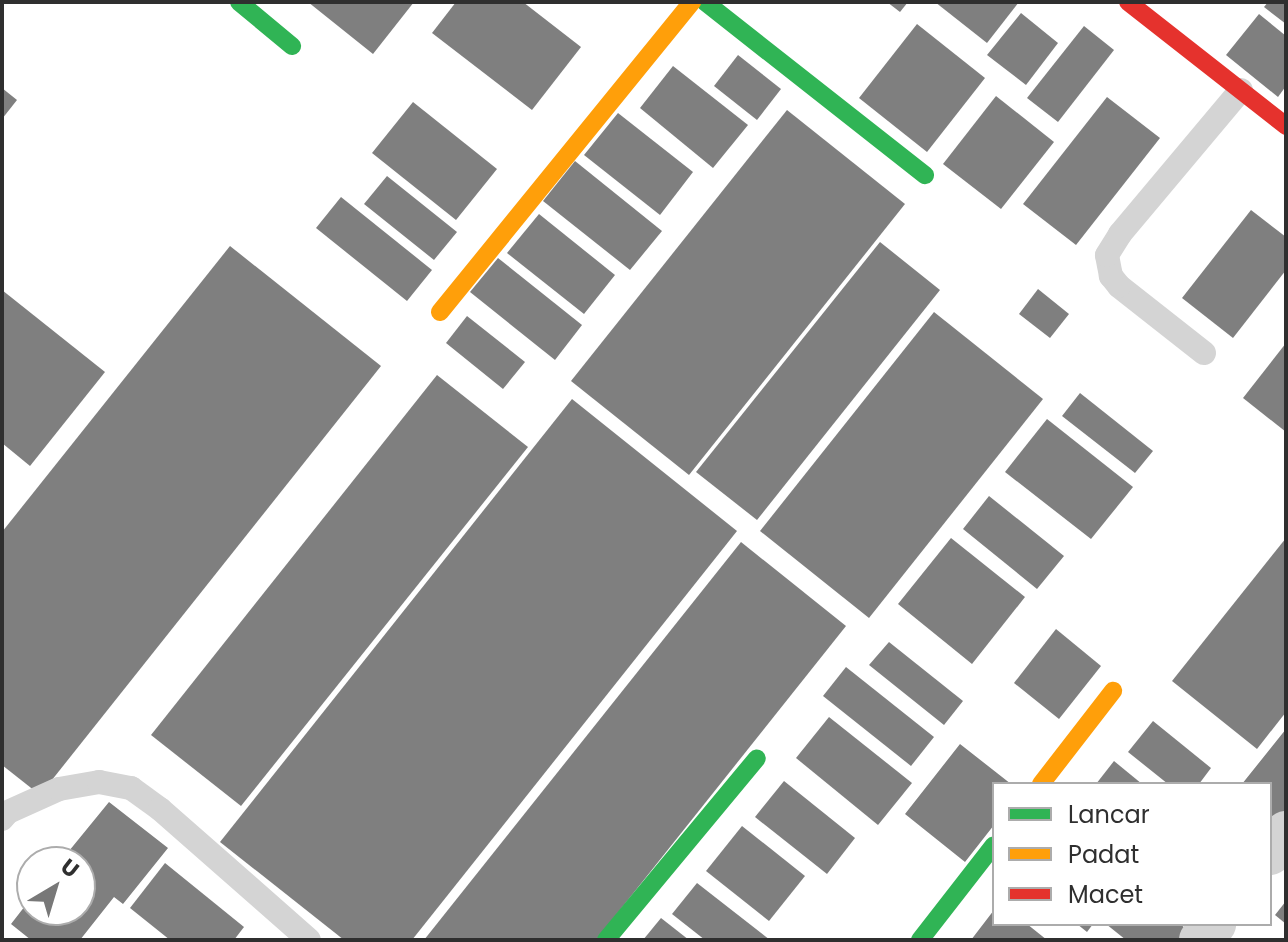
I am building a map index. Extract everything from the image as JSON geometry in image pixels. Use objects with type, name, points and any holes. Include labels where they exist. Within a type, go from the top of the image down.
[{"type":"street","points":[[239,2],[292,46]]},
{"type":"street","points":[[440,312],[692,2]]},
{"type":"street","points":[[705,2],[925,175]]},
{"type":"street","points":[[1128,2],[1286,126]]},
{"type":"street","points":[[1043,782],[1113,691]]},
{"type":"street","points":[[606,940],[757,758]]},
{"type":"street","points":[[1272,850],[1286,833]]},
{"type":"street","points":[[920,940],[992,848]]},
{"type":"lane","points":[[1204,353],[1119,286],[1111,276],[1107,255],[1120,234],[1241,90]]},
{"type":"lane","points":[[2,819],[8,812],[59,789],[99,782],[131,788],[160,809],[309,940]]},
{"type":"building","points":[[308,2],[414,2],[373,54]]},
{"type":"building","points":[[456,2],[523,2],[581,47],[532,110],[432,33]]},
{"type":"building","points":[[887,2],[908,2],[900,12]]},
{"type":"building","points":[[935,2],[1019,2],[987,43]]},
{"type":"building","points":[[1268,2],[1286,2],[1286,24],[1264,7]]},
{"type":"building","points":[[1021,13],[1058,43],[1026,85],[987,55]]},
{"type":"building","points":[[1259,14],[1286,36],[1286,86],[1278,97],[1226,55]]},
{"type":"building","points":[[917,24],[985,78],[927,152],[859,98]]},
{"type":"building","points":[[1084,26],[1114,50],[1058,122],[1027,98]]},
{"type":"building","points":[[738,55],[781,89],[757,120],[714,86]]},
{"type":"building","points":[[673,66],[748,125],[713,168],[640,108]]},
{"type":"building","points":[[2,88],[17,100],[2,119]]},
{"type":"building","points":[[996,96],[1054,142],[1001,209],[943,164]]},
{"type":"building","points":[[1107,97],[1160,138],[1076,245],[1023,204]]},
{"type":"building","points":[[413,102],[497,169],[456,220],[372,153]]},
{"type":"building","points":[[787,110],[905,204],[689,475],[571,381]]},
{"type":"building","points":[[618,113],[693,172],[660,215],[584,155]]},
{"type":"building","points":[[575,161],[662,231],[630,270],[543,201]]},
{"type":"building","points":[[387,176],[457,232],[434,260],[364,204]]},
{"type":"building","points":[[341,197],[432,270],[407,301],[316,228]]},
{"type":"building","points":[[1251,210],[1286,237],[1286,270],[1233,338],[1182,298]]},
{"type":"building","points":[[539,214],[615,275],[584,314],[507,253]]},
{"type":"building","points":[[880,242],[940,290],[757,520],[696,472]]},
{"type":"building","points":[[230,246],[381,366],[40,795],[2,765],[2,532]]},
{"type":"building","points":[[498,258],[582,325],[555,360],[470,292]]},
{"type":"building","points":[[1038,289],[1069,314],[1050,338],[1019,314]]},
{"type":"building","points":[[2,290],[105,372],[30,466],[2,443]]},
{"type":"building","points":[[934,312],[1043,399],[869,618],[760,531]]},
{"type":"building","points":[[467,316],[525,362],[503,389],[446,343]]},
{"type":"building","points":[[1286,343],[1286,432],[1243,398]]},
{"type":"building","points":[[437,375],[528,447],[241,806],[151,735]]},
{"type":"building","points":[[1080,393],[1153,451],[1135,473],[1062,416]]},
{"type":"building","points":[[572,399],[737,531],[412,940],[344,940],[220,842]]},
{"type":"building","points":[[1047,419],[1133,487],[1091,539],[1005,472]]},
{"type":"building","points":[[989,496],[1064,556],[1037,589],[963,529]]},
{"type":"building","points":[[951,538],[1025,597],[972,664],[898,604]]},
{"type":"building","points":[[1286,538],[1286,712],[1257,749],[1172,681]]},
{"type":"building","points":[[741,542],[846,626],[596,940],[424,940]]},
{"type":"building","points":[[1056,629],[1101,666],[1059,719],[1014,683]]},
{"type":"building","points":[[889,642],[963,701],[944,725],[869,665]]},
{"type":"building","points":[[846,667],[934,737],[911,766],[823,696]]},
{"type":"building","points":[[829,717],[912,783],[878,825],[796,758]]},
{"type":"building","points":[[1153,721],[1211,768],[1200,782],[1166,782],[1128,752]]},
{"type":"building","points":[[1286,729],[1286,824],[1272,842],[1272,782],[1244,782]]},
{"type":"building","points":[[960,744],[1008,782],[992,782],[992,828],[965,862],[905,814]]},
{"type":"building","points":[[1114,761],[1140,782],[1098,782]]},
{"type":"building","points":[[784,781],[855,838],[827,874],[755,817]]},
{"type":"building","points":[[109,802],[168,848],[123,904],[114,897],[96,920],[96,846],[73,846]]},
{"type":"building","points":[[742,826],[805,876],[769,921],[706,871]]},
{"type":"building","points":[[165,863],[244,927],[234,940],[170,940],[130,908]]},
{"type":"building","points":[[697,883],[770,940],[705,940],[672,914]]},
{"type":"building","points":[[1286,901],[1286,924],[1275,915]]},
{"type":"building","points":[[992,913],[992,926],[1030,926],[1047,940],[971,940]]},
{"type":"building","points":[[16,918],[16,926],[91,926],[80,940],[31,940],[11,924]]},
{"type":"building","points":[[661,918],[689,940],[643,940]]},
{"type":"building","points":[[1108,926],[1182,926],[1190,932],[1183,940],[1126,940]]},
{"type":"traffic: fast","points":[[239,2],[292,46]]},
{"type":"traffic: fast","points":[[705,2],[925,175]]},
{"type":"traffic: fast","points":[[606,940],[757,758]]},
{"type":"traffic: fast","points":[[920,940],[992,848]]},
{"type":"traffic: slow","points":[[440,312],[692,2]]},
{"type":"traffic: slow","points":[[1043,782],[1113,691]]},
{"type":"traffic: jam","points":[[1128,2],[1286,126]]}]
